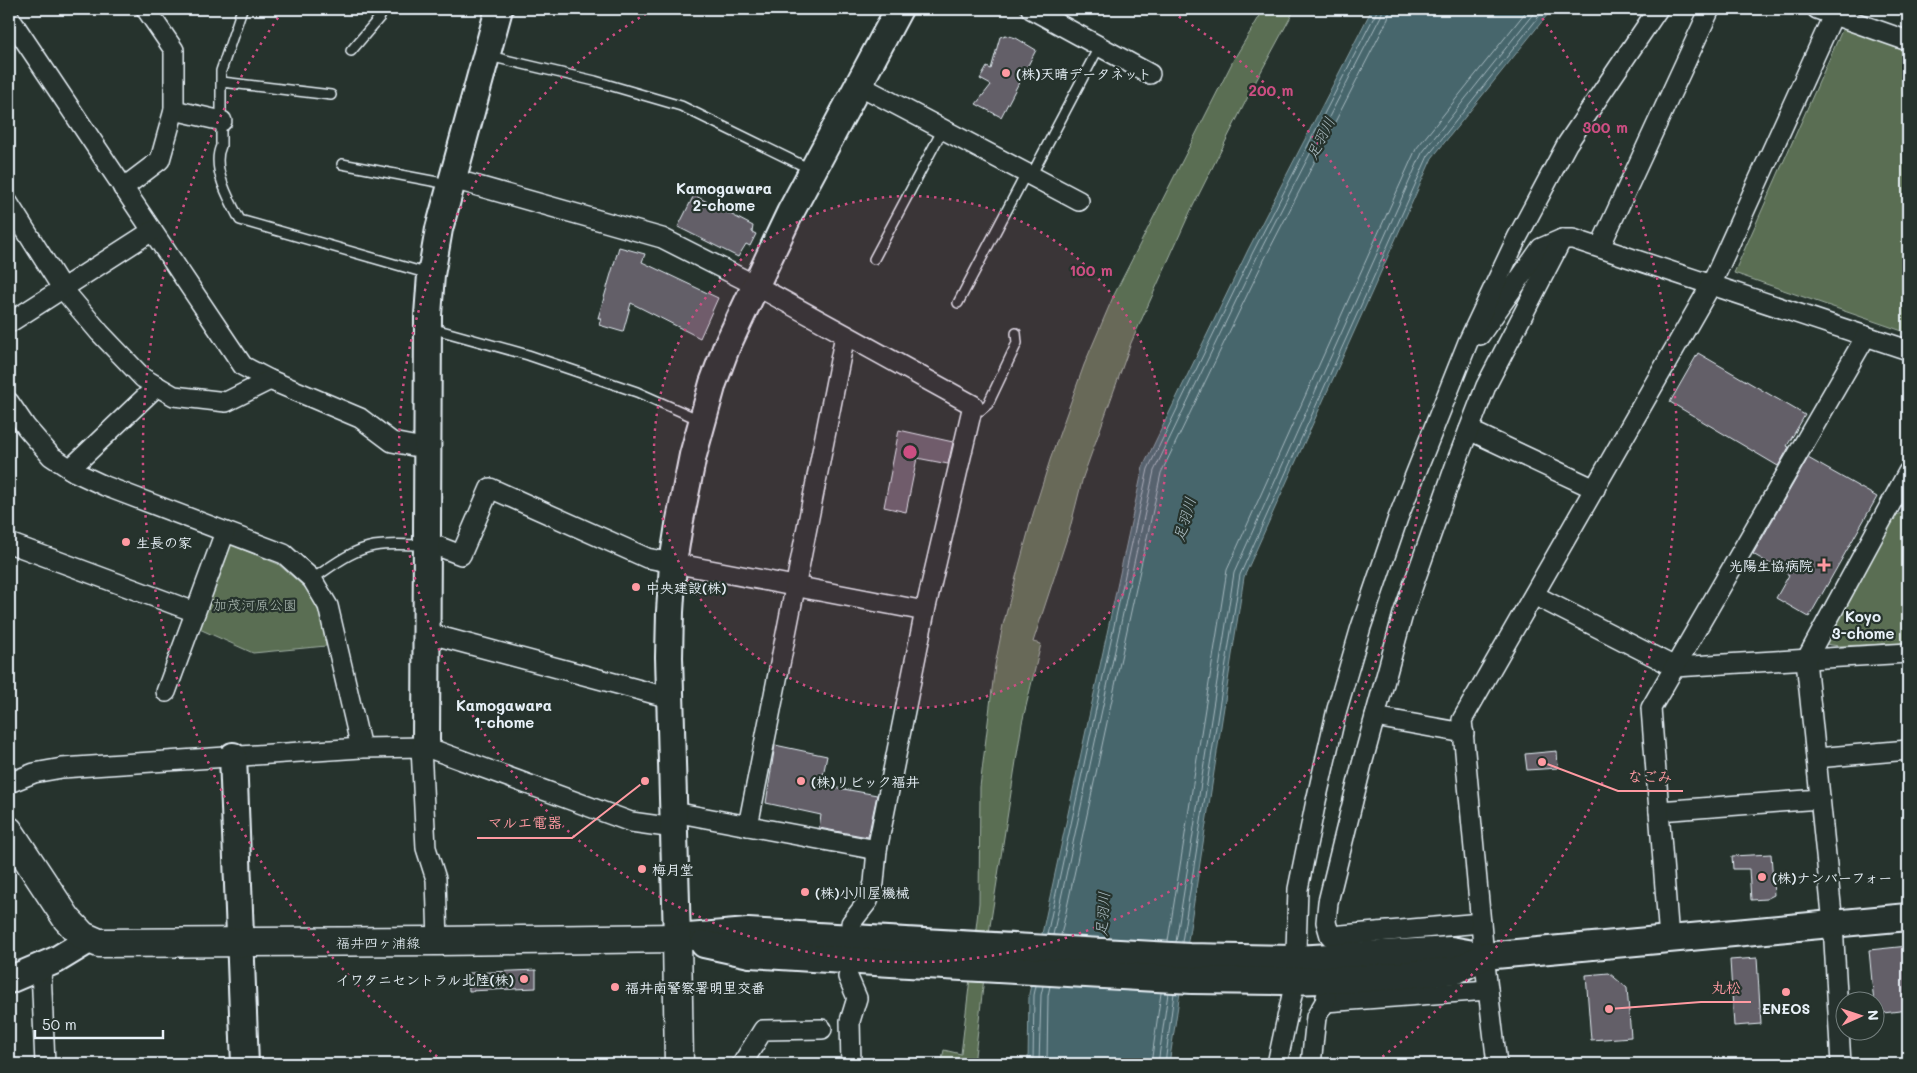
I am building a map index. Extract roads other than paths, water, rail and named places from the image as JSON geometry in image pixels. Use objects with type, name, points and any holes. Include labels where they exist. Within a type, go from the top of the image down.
[{"type":"main road","points":[[9,830],[67,919],[89,940]]},
{"type":"main road","name":"福井四ヶ浦線","points":[[89,940],[109,944],[677,938]]},
{"type":"main road","points":[[677,938],[679,1064]]},
{"type":"street","points":[[123,188],[160,160],[174,110],[174,50],[146,9]]},
{"type":"street","points":[[438,941],[436,879],[426,848],[424,747],[427,633],[428,328],[431,275],[439,229],[499,9]]},
{"type":"street","points":[[900,9],[813,171],[755,285],[726,348],[702,421],[686,489],[673,563],[670,612],[670,698],[677,938],[750,954],[892,952],[1192,980],[1451,950],[1484,956],[1908,917]]},
{"type":"street","points":[[1030,9],[1150,74]]},
{"type":"street","points":[[1277,1064],[1291,970],[1298,889],[1337,709],[1361,627],[1398,518],[1468,342],[1518,238],[1568,144],[1658,9]]},
{"type":"street","points":[[1600,248],[1710,9]]},
{"type":"street","points":[[1497,1064],[1484,956],[1462,720],[1712,285],[1828,11],[1908,41]]},
{"type":"street","points":[[11,26],[123,188],[242,366],[270,380],[360,418],[392,442],[428,449]]},
{"type":"street","points":[[859,84],[1079,200]]},
{"type":"street","points":[[174,110],[222,121]]},
{"type":"street","points":[[452,182],[662,238],[755,285],[973,405],[925,611],[877,850],[874,883],[868,901],[851,923]]},
{"type":"street","points":[[9,204],[62,288],[100,333],[143,378],[174,396],[226,402],[270,380]]},
{"type":"street","points":[[9,323],[152,231]]},
{"type":"street","points":[[1468,342],[1483,334],[1541,248],[1562,239],[1573,239],[1908,350]]},
{"type":"street","points":[[1481,923],[1330,936],[1326,922],[1328,902],[1403,614],[1486,386],[1562,239]]},
{"type":"street","points":[[748,826],[845,335]]},
{"type":"street","points":[[1669,939],[1651,708],[1866,336]]},
{"type":"street","points":[[70,469],[157,386]]},
{"type":"street","points":[[10,406],[51,456],[70,469],[104,486],[284,554],[312,579],[328,606],[361,748]]},
{"type":"street","points":[[1469,430],[1595,489]]},
{"type":"street","points":[[1841,1064],[1833,924],[1806,660],[1901,503],[1908,472]]},
{"type":"street","points":[[427,544],[461,555],[490,488],[647,558],[925,611]]},
{"type":"street","points":[[166,692],[225,532]]},
{"type":"street","points":[[9,543],[196,612]]},
{"type":"street","points":[[1534,595],[1675,667],[1908,653]]},
{"type":"street","points":[[427,633],[670,698]]},
{"type":"street","points":[[1375,717],[1464,733]]},
{"type":"street","points":[[9,783],[34,773],[62,768],[361,748],[424,747],[631,822],[674,820],[748,826],[877,850]]},
{"type":"street","points":[[1816,758],[1908,750]]},
{"type":"street","points":[[233,756],[245,1064]]},
{"type":"street","points":[[1659,811],[1820,799]]},
{"type":"street","points":[[9,980],[41,968],[74,951],[89,940]]},
{"type":"street","points":[[41,968],[45,1064]]},
{"type":"street","points":[[848,978],[857,998],[850,1021],[851,1064]]},
{"type":"street","points":[[1311,1064],[1316,1017],[1326,999],[1488,990]]},
{"type":"street","points":[[742,1064],[763,1030],[822,1029]]},
{"type":"lane","points":[[242,9],[221,71],[221,146],[217,155],[224,191],[240,220],[431,275]]},
{"type":"lane","points":[[351,51],[380,17],[383,9]]},
{"type":"lane","points":[[958,303],[1099,47]]},
{"type":"lane","points":[[486,56],[595,81],[680,106],[813,171]]},
{"type":"lane","points":[[222,82],[331,95]]},
{"type":"lane","points":[[874,258],[943,128]]},
{"type":"lane","points":[[342,164],[452,182]]},
{"type":"lane","points":[[428,328],[528,355],[601,379],[637,392],[702,421]]},
{"type":"lane","points":[[973,405],[981,410],[988,404],[1017,343],[1016,333]]},
{"type":"lane","points":[[312,579],[348,556],[373,546],[427,544]]},
{"type":"water","name":"足羽川","points":[[1372,9],[1552,9],[1432,158],[1244,577],[1169,1064],[1028,1064],[1029,994],[1143,467],[1248,250]]},
{"type":"place","name":"(株)天晴データネット","points":[[1006,73]]},
{"type":"place","name":"生長の家","points":[[126,542]]},
{"type":"place","name":"光陽生協病院","points":[[1824,565]]},
{"type":"place","name":"中央建設(株)","points":[[636,587]]},
{"type":"place","name":"なごみ","points":[[1542,762]]},
{"type":"place","name":"マルエ電器","points":[[645,781]]},
{"type":"place","name":"(株)リビック福井","points":[[801,781]]},
{"type":"place","name":"梅月堂","points":[[642,869]]},
{"type":"place","name":"(株)ナンバーフォー","points":[[1762,877]]},
{"type":"place","name":"(株)小川屋機械","points":[[805,892]]},
{"type":"place","name":"イワタニセントラル北陸(株)","points":[[524,979]]},
{"type":"place","name":"福井南警察署明里交番","points":[[615,987]]},
{"type":"place","name":"ENEOS","points":[[1786,992]]},
{"type":"place","name":"丸松","points":[[1609,1009]]},
{"type":"district","name":"Kamogawara 2-chome","points":[[724,196]]},
{"type":"district","name":"Koyo 3-chome","points":[[1863,624]]},
{"type":"district","name":"Kamogawara 1-chome","points":[[504,714]]},
{"type":"park label","name":"加茂河原公園","points":[[255,604]]}]
